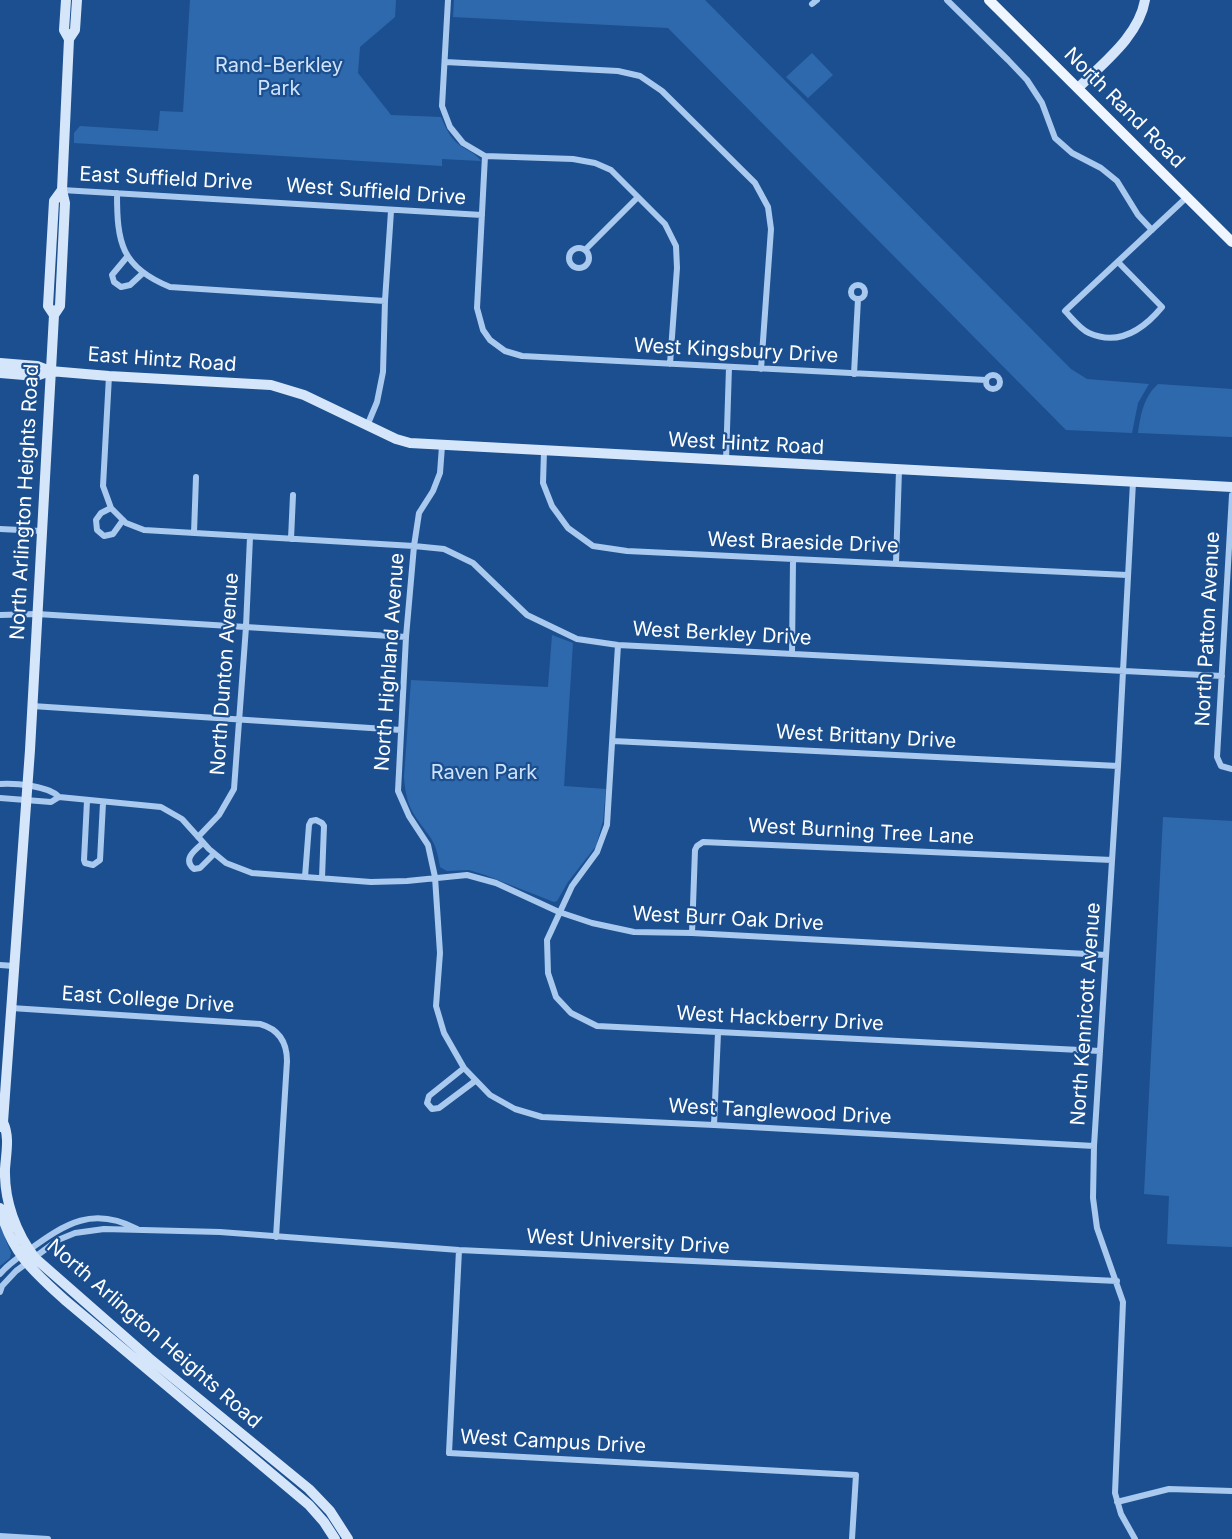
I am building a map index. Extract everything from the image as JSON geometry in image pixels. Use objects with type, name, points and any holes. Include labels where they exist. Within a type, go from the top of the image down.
[{"type":"main road","name":"North Arlington Heights Road","points":[[66,0],[64,30],[69,39]]},
{"type":"main road","name":"North Arlington Heights Road","points":[[77,0],[75,30],[69,39],[62,190],[65,203],[60,306],[54,315],[50,371],[28,786],[2,1125],[7,1131],[5,1172],[10,1203],[28,1257],[309,1489],[330,1511],[348,1539]]},
{"type":"main road","name":"North Rand Road","points":[[989,0],[1232,242]]},
{"type":"main road","points":[[1078,88],[1137,25],[1145,0]]},
{"type":"main road","name":"East Hintz Road","points":[[0,363],[37,366],[50,371],[109,376],[271,385]]},
{"type":"main road","name":"East Hintz Road","points":[[0,373],[36,376],[50,371]]},
{"type":"main road","name":"West Hintz Road","points":[[271,385],[304,395],[367,426],[410,443],[1232,487]]},
{"type":"main road","name":"North Arlington Heights Road","points":[[0,1208],[7,1230],[66,1301],[309,1505],[335,1539]]},
{"type":"street","points":[[448,0],[442,106],[450,127],[463,143],[485,156],[573,159],[595,163],[611,170],[665,224],[676,246],[677,268],[670,364]]},
{"type":"street","points":[[947,0],[1027,80],[1042,103],[1055,138],[1072,153],[1101,168],[1117,180],[1138,215],[1152,230]]},
{"type":"street","points":[[445,62],[618,71],[640,76],[662,91],[755,183],[768,207],[771,229],[760,369]]},
{"type":"street","points":[[482,215],[485,156]]},
{"type":"street","name":"East Suffield Drive","points":[[62,190],[267,201]]},
{"type":"street","points":[[117,193],[117,224],[127,257],[149,278],[170,288],[385,301]]},
{"type":"street","points":[[1118,262],[1162,307],[1151,319],[1123,338],[1087,333],[1065,311],[1187,196]]},
{"type":"street","points":[[585,250],[638,197]]},
{"type":"street","name":"West Suffield Drive","points":[[267,201],[391,211],[482,215]]},
{"type":"street","points":[[367,426],[377,402],[383,372],[391,211]]},
{"type":"street","name":"West Kingsbury Drive","points":[[482,215],[477,308],[483,330],[490,340],[505,351],[522,356],[986,380]]},
{"type":"street","points":[[127,257],[112,274],[114,282],[121,287],[130,285],[143,273]]},
{"type":"street","points":[[854,374],[858,299]]},
{"type":"street","points":[[726,461],[729,367]]},
{"type":"street","points":[[109,376],[103,486],[111,508],[123,520],[113,534],[104,536],[97,530],[96,520],[101,513],[111,508]]},
{"type":"street","name":"North Highland Avenue","points":[[435,877],[428,845],[409,816],[398,791],[406,637],[414,546],[419,513],[433,491],[440,473],[442,446]]},
{"type":"street","name":"West Braeside Drive","points":[[544,451],[543,483],[552,506],[568,528],[593,546],[627,551],[1127,575]]},
{"type":"street","points":[[896,563],[899,470]]},
{"type":"street","points":[[194,533],[196,477]]},
{"type":"street","name":"North Kennicott Avenue","points":[[1133,482],[1113,860],[1094,1146],[1093,1198],[1097,1228],[1123,1302],[1116,1458],[1117,1502],[1135,1539]]},
{"type":"street","points":[[291,539],[292,495]]},
{"type":"street","name":"North Patton Avenue","points":[[1232,495],[1218,755],[1220,765],[1226,769],[1232,769]]},
{"type":"street","name":"West Berkley Drive","points":[[123,520],[144,530],[444,549],[473,563],[527,615],[577,639],[618,645],[1222,676]]},
{"type":"street","points":[[0,529],[41,531]]},
{"type":"street","name":"North Dunton Avenue","points":[[198,837],[219,815],[234,789],[250,537]]},
{"type":"street","points":[[792,654],[793,560]]},
{"type":"street","points":[[0,615],[37,614],[406,637]]},
{"type":"street","name":"West Hackberry Drive","points":[[618,645],[607,825],[597,852],[572,886],[547,940],[548,973],[556,997],[571,1013],[597,1026],[1100,1051]]},
{"type":"street","points":[[32,706],[401,730]]},
{"type":"street","name":"West Brittany Drive","points":[[613,741],[1118,766]]},
{"type":"street","points":[[0,784],[28,786],[54,792],[59,797],[51,802],[0,798]]},
{"type":"street","name":"West Burr Oak Drive","points":[[59,797],[161,807],[182,819],[214,854],[234,868],[252,873],[371,882],[407,882],[466,874],[496,884],[559,912],[592,923],[634,932],[692,933],[1106,955]]},
{"type":"street","points":[[87,801],[84,860],[85,863],[93,866],[100,860],[104,803]]},
{"type":"street","points":[[305,877],[309,825],[311,821],[316,820],[324,826],[322,878]]},
{"type":"street","name":"West Burning Tree Lane","points":[[692,933],[695,850],[703,842],[1113,860]]},
{"type":"street","points":[[203,843],[190,856],[188,861],[191,867],[200,868],[214,854]]},
{"type":"street","name":"West Tanglewood Drive","points":[[435,877],[440,953],[436,1006],[444,1033],[475,1081],[490,1095],[515,1108],[542,1117],[1094,1146]]},
{"type":"street","points":[[0,965],[14,966]]},
{"type":"street","name":"East College Drive","points":[[11,1008],[260,1024],[279,1035],[285,1046],[287,1061],[276,1237]]},
{"type":"street","points":[[714,1125],[718,1033]]},
{"type":"street","points":[[465,1068],[429,1096],[428,1106],[432,1109],[439,1108],[475,1081]]},
{"type":"street","points":[[0,1292],[28,1257],[57,1230],[78,1220],[103,1217],[122,1221],[138,1229]]},
{"type":"street","name":"West University Drive","points":[[28,1257],[75,1233],[104,1229],[138,1229],[220,1232],[459,1250],[1117,1281]]},
{"type":"street","name":"West Campus Drive","points":[[459,1250],[449,1453],[856,1475],[852,1539]]},
{"type":"street","points":[[0,1274],[28,1257]]},
{"type":"street","points":[[1117,1502],[1169,1489],[1232,1491]]},
{"type":"street","points":[[0,1536],[48,1539]]},
{"type":"green space","name":"Rand-Berkley Park","points":[[190,0],[396,0],[395,17],[360,47],[358,73],[391,115],[441,117],[454,140],[481,161],[442,159],[442,166],[74,143],[74,133],[80,126],[158,131],[160,111],[183,112]]},
{"type":"green space","points":[[454,0],[705,0],[1071,369],[1087,379],[1149,384],[1138,403],[1132,433],[1066,430],[668,28],[453,17]]},
{"type":"green space","points":[[812,53],[833,75],[808,98],[786,77]]},
{"type":"green space","points":[[1158,384],[1232,389],[1232,437],[1138,433],[1146,401]]},
{"type":"green space","name":"Raven Park","points":[[552,635],[573,643],[564,786],[606,789],[603,821],[596,846],[568,882],[557,901],[554,902],[469,870],[447,871],[440,867],[435,845],[409,804],[404,777],[411,680],[548,687]]},
{"type":"green space","points":[[1163,817],[1232,821],[1232,1247],[1167,1244],[1169,1196],[1144,1194]]},
{"type":"green space","points":[[0,1225],[11,1253],[10,1258],[0,1266]]}]
